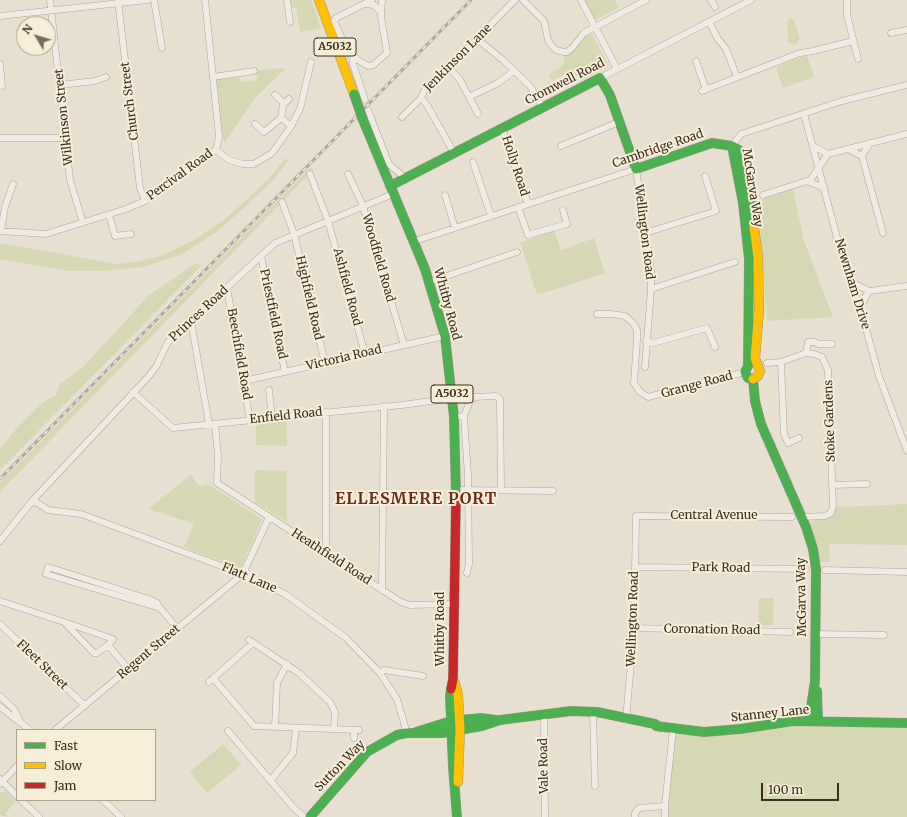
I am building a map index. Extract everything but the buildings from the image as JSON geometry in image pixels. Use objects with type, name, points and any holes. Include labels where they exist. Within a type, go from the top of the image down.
[{"type":"main road","name":"Whitby Road","points":[[319,0],[332,39],[363,120],[414,241],[429,282],[445,336],[454,417],[453,679],[458,694],[455,720],[451,731],[457,817]]},
{"type":"main road","name":"Cromwell Road","points":[[392,190],[405,178],[600,78]]},
{"type":"main road","points":[[600,78],[610,95],[636,169]]},
{"type":"main road","name":"Cambridge Road","points":[[636,169],[712,143],[732,146]]},
{"type":"main road","name":"McGarva Way","points":[[732,146],[739,150],[751,198],[758,257],[759,311],[755,358],[758,367]]},
{"type":"main road","name":"McGarva Way","points":[[732,146],[743,203],[750,259],[747,369]]},
{"type":"main road","points":[[754,365],[758,367],[759,374],[753,379],[748,378],[747,369],[754,365]]},
{"type":"main road","name":"McGarva Way","points":[[753,379],[755,401],[761,424],[796,517],[813,548],[816,569],[814,634],[815,682],[813,720]]},
{"type":"main road","name":"Stanney Lane","points":[[451,731],[482,726],[500,720],[571,711],[660,727],[704,732],[813,720],[907,723]]},
{"type":"main road","name":"Stanney Lane","points":[[544,715],[562,716],[593,714]]},
{"type":"main road","name":"Stanney Lane","points":[[455,720],[481,718],[500,720]]},
{"type":"main road","name":"Whitby Road","points":[[455,720],[460,729],[460,765],[456,792]]},
{"type":"main road","name":"Sutton Way","points":[[310,817],[367,752],[397,735],[411,733],[455,720]]},
{"type":"main road","name":"Sutton Way","points":[[411,733],[426,734],[451,731]]},
{"type":"street","name":"Wilkinson Street","points":[[50,0],[70,180],[83,223]]},
{"type":"street","points":[[0,16],[118,2],[148,0]]},
{"type":"street","points":[[154,0],[162,48]]},
{"type":"street","name":"Percival Road","points":[[0,231],[46,234],[109,215],[145,201],[216,150],[219,136],[205,0]]},
{"type":"street","points":[[287,0],[290,22]]},
{"type":"street","points":[[372,0],[336,18],[334,22],[345,46],[352,56],[368,66],[373,65],[384,57],[388,51],[381,13],[382,0]]},
{"type":"street","name":"Jenkinson Lane","points":[[402,116],[420,98],[426,87],[449,67],[515,0]]},
{"type":"street","points":[[523,0],[544,21],[548,40],[560,52],[567,52],[584,32],[646,0]]},
{"type":"street","points":[[581,0],[617,69]]},
{"type":"street","points":[[711,0],[714,8]]},
{"type":"street","name":"Cromwell Road","points":[[600,78],[751,0]]},
{"type":"street","points":[[847,0],[847,15],[858,59]]},
{"type":"street","name":"Church Street","points":[[118,2],[140,188],[145,201]]},
{"type":"street","points":[[365,4],[374,5],[381,13]]},
{"type":"street","points":[[710,22],[718,40],[726,49],[737,77]]},
{"type":"street","points":[[895,34],[907,30]]},
{"type":"street","points":[[477,39],[533,89],[543,107]]},
{"type":"street","points":[[696,61],[704,91],[800,53],[813,52],[853,41]]},
{"type":"street","points":[[352,56],[353,64],[365,100]]},
{"type":"street","points":[[216,150],[229,160],[243,164],[254,164],[272,152],[291,126],[300,109],[311,62]]},
{"type":"street","points":[[0,64],[2,86]]},
{"type":"street","points":[[449,67],[460,80],[478,114]]},
{"type":"street","points":[[213,77],[254,71]]},
{"type":"street","points":[[469,97],[498,83],[514,71]]},
{"type":"street","points":[[60,85],[95,81],[106,77]]},
{"type":"street","points":[[732,146],[741,134],[842,101],[907,85]]},
{"type":"street","points":[[275,95],[284,103]]},
{"type":"street","points":[[420,98],[426,105],[454,153]]},
{"type":"street","points":[[255,124],[266,132],[281,118],[284,103],[289,100]]},
{"type":"street","points":[[368,110],[389,164],[405,178]]},
{"type":"street","name":"Newnham Drive","points":[[804,114],[843,260],[860,307],[879,376],[907,451]]},
{"type":"street","points":[[281,118],[291,126]]},
{"type":"street","points":[[561,146],[619,122]]},
{"type":"street","name":"Holly Road","points":[[502,128],[528,204]]},
{"type":"street","points":[[813,146],[828,154],[907,134]]},
{"type":"street","points":[[0,138],[66,138]]},
{"type":"street","points":[[870,143],[862,156],[883,233]]},
{"type":"street","points":[[848,149],[862,156]]},
{"type":"street","points":[[809,182],[828,154]]},
{"type":"street","points":[[473,162],[491,216]]},
{"type":"street","name":"Cambridge Road","points":[[414,241],[636,169]]},
{"type":"street","name":"Wellington Road","points":[[636,169],[652,289],[646,340],[645,367]]},
{"type":"street","name":"Ashfield Road","points":[[310,174],[328,221],[365,354]]},
{"type":"street","name":"Woodfield Road","points":[[348,174],[363,206],[404,345]]},
{"type":"street","points":[[645,234],[716,212],[704,176]]},
{"type":"street","points":[[763,195],[809,182],[824,188]]},
{"type":"street","points":[[0,231],[5,207],[13,186],[5,186]]},
{"type":"street","name":"Princes Road","points":[[0,541],[33,500],[156,367],[168,342],[275,243],[363,206],[392,190]]},
{"type":"street","points":[[445,195],[455,228]]},
{"type":"street","name":"Highfield Road","points":[[282,202],[294,234],[325,363]]},
{"type":"street","points":[[518,207],[528,234],[567,224],[563,210]]},
{"type":"street","points":[[109,215],[116,236],[131,234]]},
{"type":"street","points":[[429,282],[518,252]]},
{"type":"street","name":"Priestfield Road","points":[[261,256],[285,372]]},
{"type":"street","points":[[652,289],[735,262]]},
{"type":"street","points":[[851,282],[869,291],[907,286]]},
{"type":"street","name":"Beechfield Road","points":[[227,288],[250,420]]},
{"type":"street","points":[[860,307],[869,291]]},
{"type":"street","name":"Grange Road","points":[[597,314],[625,316],[633,323],[637,330],[634,383],[640,392],[648,397],[747,369]]},
{"type":"street","points":[[190,321],[212,424]]},
{"type":"street","points":[[646,340],[653,343],[707,328],[714,347]]},
{"type":"street","name":"Victoria Road","points":[[244,381],[445,336]]},
{"type":"street","points":[[767,363],[781,362],[806,353],[808,342],[832,344]]},
{"type":"street","name":"Stoke Gardens","points":[[796,517],[825,516],[831,513],[833,506],[828,370],[822,358],[806,353]]},
{"type":"street","points":[[781,362],[784,434],[788,443],[799,438]]},
{"type":"street","points":[[269,390],[272,418]]},
{"type":"street","name":"Enfield Road","points":[[133,392],[172,428],[453,398]]},
{"type":"street","points":[[465,398],[496,396],[500,399],[501,490]]},
{"type":"street","points":[[467,573],[469,564],[468,491],[464,416],[470,401],[474,397]]},
{"type":"street","points":[[382,590],[384,406]]},
{"type":"street","points":[[326,412],[326,553]]},
{"type":"street","points":[[454,417],[464,416]]},
{"type":"street","name":"Heathfield Road","points":[[212,424],[218,456],[217,483],[401,602],[410,605],[453,604]]},
{"type":"street","points":[[832,485],[867,484]]},
{"type":"street","points":[[454,490],[553,491]]},
{"type":"street","name":"Flatt Lane","points":[[33,500],[48,510],[81,514],[243,574],[285,594],[322,619],[352,643],[380,674],[397,698],[411,733]]},
{"type":"street","name":"Wellington Road","points":[[626,720],[634,628],[636,516]]},
{"type":"street","name":"Central Avenue","points":[[636,516],[796,517]]},
{"type":"street","points":[[243,574],[269,517]]},
{"type":"street","points":[[160,608],[46,574],[48,567],[157,603],[177,628]]},
{"type":"street","name":"Park Road","points":[[635,567],[806,570]]},
{"type":"street","points":[[825,570],[907,572]]},
{"type":"street","name":"Regent Street","points":[[55,729],[243,574]]},
{"type":"street","points":[[96,590],[98,583]]},
{"type":"street","points":[[0,601],[113,638],[108,645],[97,653],[94,653],[64,622]]},
{"type":"street","name":"Fleet Street","points":[[0,624],[85,706]]},
{"type":"street","name":"Coronation Road","points":[[634,628],[790,632]]},
{"type":"street","points":[[814,634],[884,635]]},
{"type":"street","points":[[334,729],[334,712],[330,702],[299,673],[251,642],[211,680],[249,722],[256,726],[357,730],[354,738]]},
{"type":"street","points":[[108,645],[128,669]]},
{"type":"street","points":[[275,727],[277,683],[287,664]]},
{"type":"street","points":[[380,674],[384,670],[423,676]]},
{"type":"street","points":[[0,696],[14,709],[20,721]]},
{"type":"street","points":[[0,707],[29,729]]},
{"type":"street","points":[[593,714],[595,786]]},
{"type":"street","name":"Vale Road","points":[[544,715],[545,817]]},
{"type":"street","points":[[270,781],[293,753],[296,728]]},
{"type":"street","points":[[665,817],[673,728]]},
{"type":"street","points":[[228,731],[270,781],[304,817]]},
{"type":"street","points":[[16,767],[1,782],[16,795]]},
{"type":"street","points":[[22,801],[39,817]]},
{"type":"street","points":[[104,801],[121,817]]},
{"type":"street","points":[[635,817],[635,812],[640,808],[665,806]]},
{"type":"green space","points":[[289,0],[311,0],[321,28],[300,32],[296,8],[291,7]]},
{"type":"green space","points":[[585,0],[615,0],[619,8],[595,20]]},
{"type":"green space","points":[[790,18],[794,20],[800,39],[795,45],[788,42],[787,22]]},
{"type":"green space","points":[[591,32],[609,66],[581,81],[578,76],[571,79],[566,74],[552,80],[549,74],[561,67],[564,61],[564,55],[571,52],[586,35]]},
{"type":"green space","points":[[807,56],[814,77],[783,88],[776,68],[795,59]]},
{"type":"green space","points":[[286,68],[256,97],[224,143],[215,82],[219,78],[238,77],[242,82],[257,80],[257,70]]},
{"type":"green space","points":[[285,158],[288,161],[275,178],[242,210],[218,231],[182,254],[143,267],[103,271],[68,271],[0,259],[0,243],[117,264],[135,262],[161,256],[194,240],[224,220],[268,180]]},
{"type":"green space","points":[[310,168],[313,170],[0,492],[0,483]]},
{"type":"green space","points":[[793,189],[804,241],[833,317],[767,321],[758,201]]},
{"type":"green space","points":[[554,230],[561,250],[594,238],[605,273],[537,295],[520,243]]},
{"type":"green space","points":[[196,263],[201,266],[0,470],[0,449],[16,429],[42,403],[56,395],[59,385],[84,366],[149,295]]},
{"type":"green space","points":[[287,421],[287,446],[256,445],[256,424]]},
{"type":"green space","points":[[255,470],[287,471],[287,522],[255,502]]},
{"type":"green space","points":[[191,474],[200,486],[208,484],[262,519],[241,569],[184,547],[194,524],[149,509]]},
{"type":"green space","points":[[907,504],[907,545],[829,544],[830,562],[819,562],[811,528],[812,521],[830,517],[834,514],[836,507]]},
{"type":"green space","points":[[759,598],[774,598],[773,625],[758,625]]},
{"type":"green space","points":[[789,724],[907,727],[907,817],[667,817],[670,772],[676,732]]},
{"type":"green space","points":[[223,744],[241,765],[207,793],[190,772]]},
{"type":"green space","points":[[5,791],[16,801],[5,814],[8,817],[0,815],[0,793]]},
{"type":"railway","points":[[0,479],[471,0]]},
{"type":"traffic: fast","points":[[390,186],[600,78],[610,95],[636,169],[712,143],[732,146],[739,150],[751,198],[754,227]]},
{"type":"traffic: fast","points":[[354,94],[363,120]]},
{"type":"traffic: fast","points":[[363,120],[425,269],[445,336],[454,417],[456,495]]},
{"type":"traffic: fast","points":[[732,146],[743,203],[749,259],[748,366],[745,372],[748,378],[753,379]]},
{"type":"traffic: fast","points":[[753,379],[755,401],[761,424],[806,527],[813,549],[816,569],[815,681],[809,720]]},
{"type":"traffic: fast","points":[[451,689],[453,767],[457,817]]},
{"type":"traffic: fast","points":[[817,691],[818,721]]},
{"type":"traffic: fast","points":[[310,817],[367,752],[397,735],[407,733],[442,733],[482,726],[500,720],[571,711],[597,712],[655,724],[660,727]]},
{"type":"traffic: fast","points":[[416,732],[451,721],[481,718],[496,720]]},
{"type":"traffic: fast","points":[[656,726],[704,732],[740,729],[793,721],[907,723]]},
{"type":"traffic: slow","points":[[319,0],[354,94]]},
{"type":"traffic: slow","points":[[753,379],[758,376],[760,371],[755,358],[759,311],[758,257],[754,227]]},
{"type":"traffic: slow","points":[[454,681],[458,694],[460,729],[458,782]]},
{"type":"traffic: jam","points":[[451,689],[453,679],[456,495]]},
{"type":"district","name":"ELLESMERE PORT","points":[[416,499]]}]
